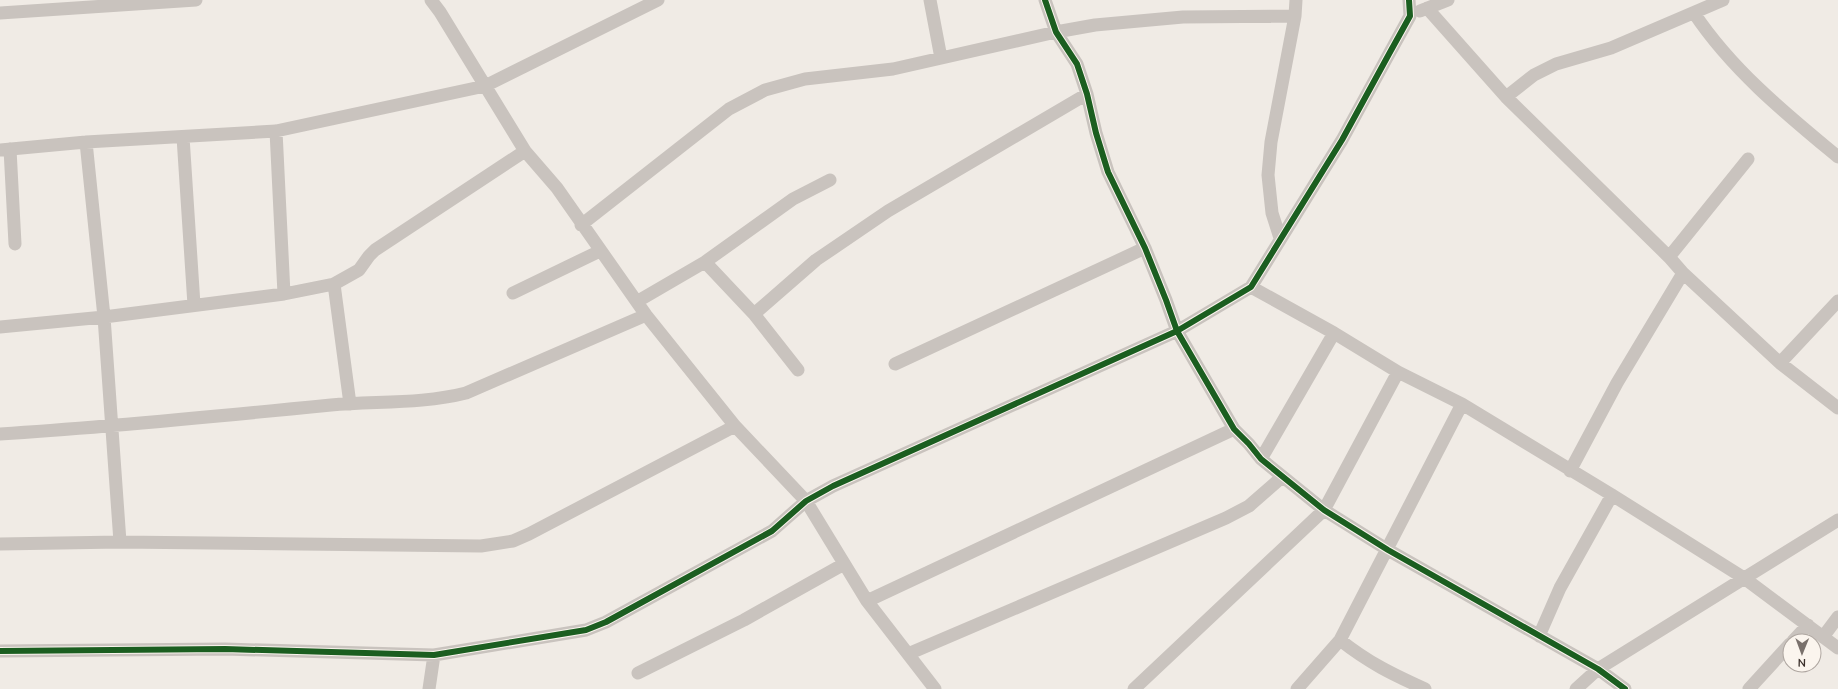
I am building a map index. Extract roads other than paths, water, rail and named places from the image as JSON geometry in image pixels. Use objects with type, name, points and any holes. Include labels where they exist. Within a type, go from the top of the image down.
[{"type":"street","points":[[0,13],[196,0]]},
{"type":"street","points":[[431,0],[524,151],[557,188],[581,225],[638,301],[646,315],[734,426],[806,500],[867,602],[935,689]]},
{"type":"street","points":[[15,244],[5,150],[86,142],[276,131],[485,86],[658,0]]},
{"type":"street","points":[[930,0],[941,58]]},
{"type":"street","points":[[1045,0],[1056,32],[1077,64],[1087,94],[1096,133],[1108,172],[1145,248],[1177,331],[1234,429],[1261,459],[1282,478],[1324,510],[1388,550],[1598,669],[1625,689]]},
{"type":"street","points":[[1280,238],[1272,213],[1268,176],[1271,142],[1295,16],[1296,0]]},
{"type":"street","points":[[0,651],[225,649],[434,655],[578,631],[606,622],[772,530],[806,500],[833,486],[1177,331],[1251,287],[1342,140],[1410,16],[1409,0]]},
{"type":"street","points":[[1410,16],[1448,0]]},
{"type":"street","points":[[1506,97],[1534,75],[1556,64],[1611,48],[1723,0]]},
{"type":"street","points":[[1427,8],[1506,97],[1669,257],[1683,273],[1780,363],[1838,408]]},
{"type":"street","points":[[1694,13],[1710,37],[1731,61],[1776,104],[1838,157]]},
{"type":"street","points":[[581,225],[729,109],[765,90],[805,79],[893,69],[1056,32],[1095,25],[1183,17],[1295,16]]},
{"type":"street","points":[[754,314],[816,260],[888,211],[1087,94]]},
{"type":"street","points":[[276,131],[284,294]]},
{"type":"street","points":[[183,137],[194,305]]},
{"type":"street","points":[[86,142],[104,317],[120,542]]},
{"type":"street","points":[[0,327],[104,317],[284,294],[334,284],[360,270],[375,250],[524,151]]},
{"type":"street","points":[[1669,257],[1748,159]]},
{"type":"street","points":[[638,301],[705,262],[793,199],[830,180]]},
{"type":"street","points":[[895,364],[1145,248]]},
{"type":"street","points":[[512,292],[600,251]]},
{"type":"street","points":[[705,262],[754,314],[798,370]]},
{"type":"street","points":[[1570,471],[1617,383],[1683,273]]},
{"type":"street","points":[[334,284],[350,404]]},
{"type":"street","points":[[1251,287],[1334,333],[1398,372],[1462,404],[1570,471],[1612,495],[1744,578],[1838,648]]},
{"type":"street","points":[[1780,363],[1838,301]]},
{"type":"street","points":[[0,434],[111,427],[350,404],[446,398],[466,393],[646,315]]},
{"type":"street","points":[[1261,459],[1334,333]]},
{"type":"street","points":[[1134,689],[1324,510],[1398,372]]},
{"type":"street","points":[[1297,689],[1340,640],[1388,550],[1462,404]]},
{"type":"street","points":[[0,544],[120,542],[481,546],[513,541],[734,426]]},
{"type":"street","points":[[867,602],[1234,429]]},
{"type":"street","points":[[908,654],[1226,518],[1250,506],[1282,478]]},
{"type":"street","points":[[1539,636],[1560,588],[1612,495]]},
{"type":"street","points":[[1576,689],[1598,669],[1838,520]]},
{"type":"street","points":[[638,673],[744,620],[844,564]]},
{"type":"street","points":[[1823,637],[1838,617]]},
{"type":"street","points":[[1800,633],[1808,625]]},
{"type":"street","points":[[1340,640],[1362,658],[1425,689]]},
{"type":"street","points":[[1749,689],[1782,653]]},
{"type":"street","points":[[429,689],[434,655]]}]
